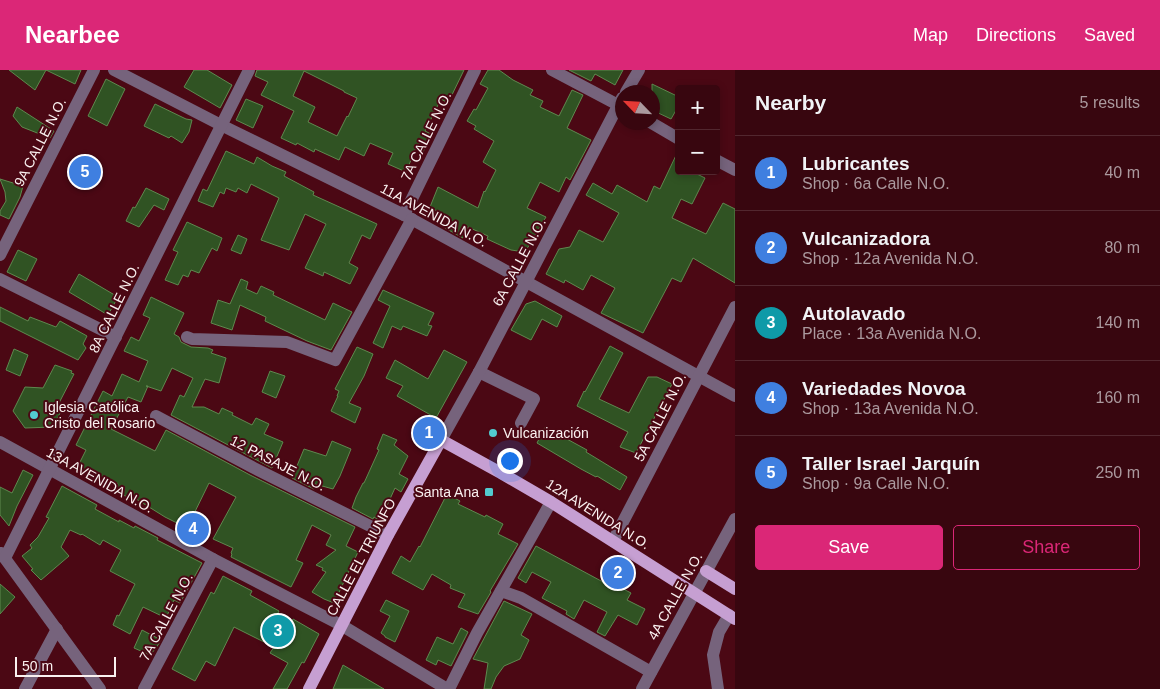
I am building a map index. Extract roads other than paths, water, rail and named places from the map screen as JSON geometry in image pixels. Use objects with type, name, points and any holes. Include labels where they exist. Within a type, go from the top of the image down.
[{"type":"main road","name":"12A AVENIDA N.O.","points":[[441,440],[501,472],[551,502],[732,617]]},
{"type":"main road","name":"CALLE EL TRIUNFO","points":[[309,689],[388,535],[441,440]]},
{"type":"main road","points":[[706,570],[735,589]]},
{"type":"street","name":"9A CALLE N.O.","points":[[0,255],[94,70]]},
{"type":"street","name":"11A AVENIDA N.O.","points":[[114,70],[408,217],[735,396]]},
{"type":"street","name":"8A CALLE N.O.","points":[[3,555],[50,470],[249,70]]},
{"type":"street","name":"7A CALLE N.O.","points":[[187,337],[192,339],[287,342],[335,360],[408,217],[475,70]]},
{"type":"street","points":[[552,70],[615,101]]},
{"type":"street","points":[[630,85],[639,70]]},
{"type":"street","name":"6A CALLE N.O.","points":[[441,440],[615,115]]},
{"type":"street","points":[[660,128],[675,137]]},
{"type":"street","points":[[720,162],[735,170]]},
{"type":"street","points":[[0,280],[116,337]]},
{"type":"street","name":"5A CALLE N.O.","points":[[613,541],[735,307]]},
{"type":"street","points":[[479,372],[534,399],[521,423]]},
{"type":"street","name":"12 PASAJE N.O.","points":[[156,416],[254,468],[388,535]]},
{"type":"street","name":"13A AVENIDA N.O.","points":[[0,442],[214,559],[342,625],[448,689]]},
{"type":"street","points":[[448,689],[477,633],[551,502]]},
{"type":"street","name":"4A CALLE N.O.","points":[[642,689],[735,519]]},
{"type":"street","points":[[3,555],[100,689]]},
{"type":"street","name":"7A CALLE N.O.","points":[[144,689],[214,559]]},
{"type":"street","points":[[501,591],[521,598],[651,672]]},
{"type":"street","points":[[718,689],[713,656],[719,632],[732,617]]},
{"type":"street","points":[[25,689],[57,629]]},
{"type":"place","name":"Taller Israel Jarquín","points":[[85,172]]},
{"type":"place","name":"Iglesia Católica Cristo del Rosario","points":[[34,415]]},
{"type":"place","name":"Lubricantes","points":[[429,433]]},
{"type":"place","name":"Vulcanización","points":[[493,433]]},
{"type":"place","name":"Santa Ana","points":[[489,492]]},
{"type":"place","name":"Variedades Novoa","points":[[193,529]]},
{"type":"place","name":"Vulcanizadora","points":[[618,573]]},
{"type":"place","name":"Autolavado","points":[[278,631]]}]
